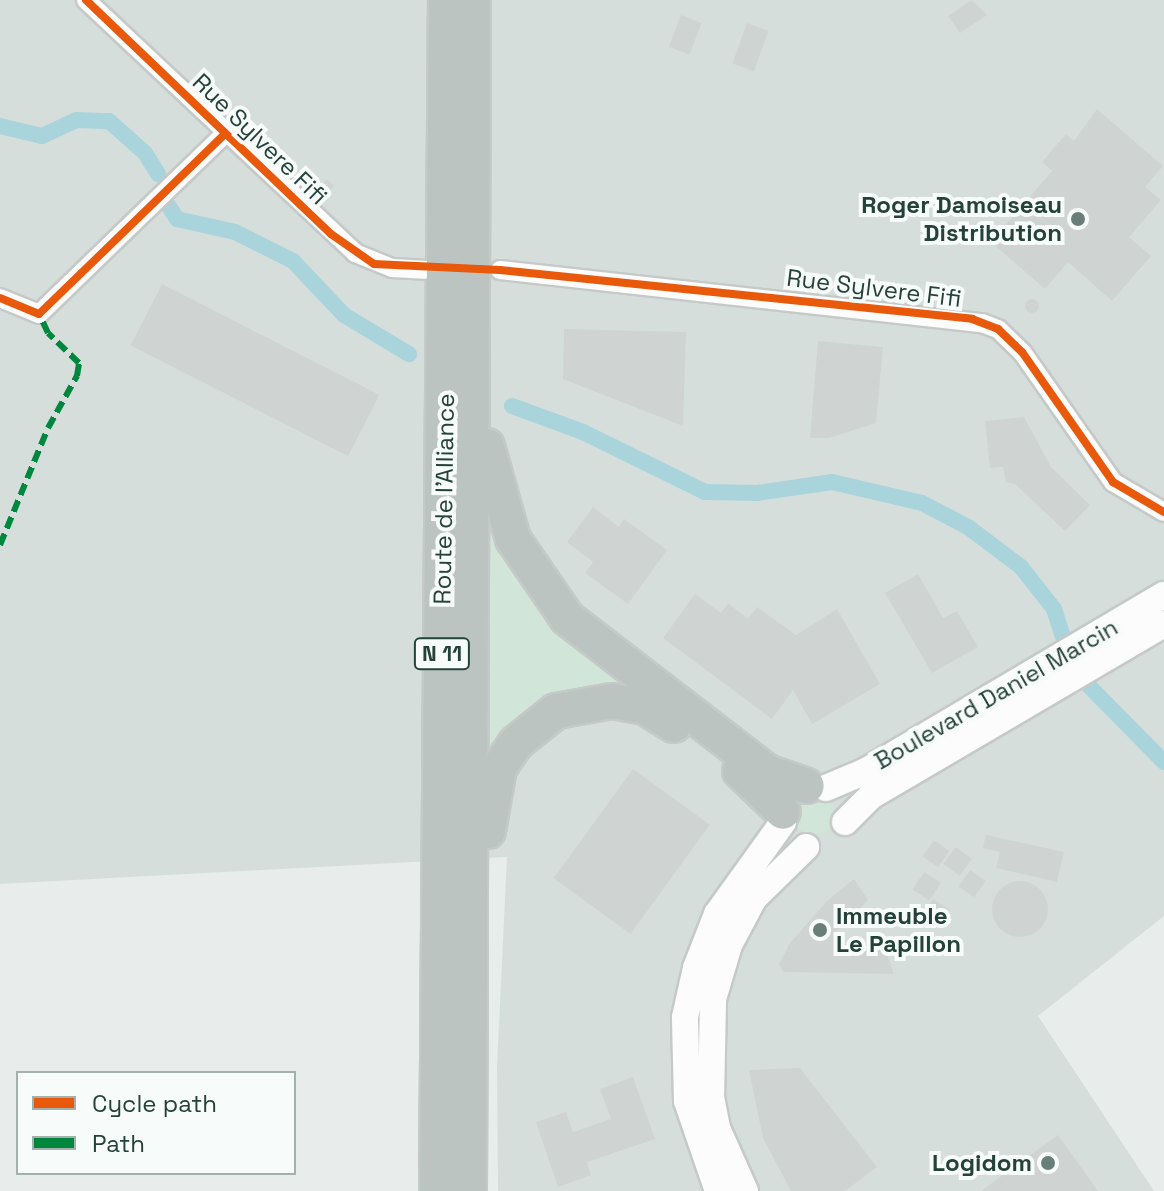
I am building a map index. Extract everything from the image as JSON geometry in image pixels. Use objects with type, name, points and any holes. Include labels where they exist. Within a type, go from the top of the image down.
[{"type":"highway","points":[[432,0],[432,39],[459,96]]},
{"type":"highway","name":"Route de l'Alliance","points":[[446,0],[459,96],[472,314],[469,1191]]},
{"type":"highway","name":"Route de l'Alliance","points":[[437,1191],[459,96],[473,0]]},
{"type":"highway","points":[[459,96],[489,0]]},
{"type":"highway","points":[[472,314],[489,467],[513,539],[540,585],[584,633],[767,772],[817,787]]},
{"type":"highway","points":[[470,978],[491,792],[499,768],[516,743],[556,711],[602,701],[645,707],[742,772],[783,817]]},
{"type":"highway","points":[[427,1191],[429,1084],[441,1020]]},
{"type":"main road","name":"Boulevard Daniel Marcin","points":[[817,787],[866,771],[1164,595]]},
{"type":"main road","name":"Boulevard Daniel Marcin","points":[[845,822],[871,796],[1164,624]]},
{"type":"main road","points":[[718,1191],[687,1101],[685,1017],[696,968],[717,914],[783,817],[794,792],[817,787],[842,802],[845,822],[834,842],[806,847],[754,898],[729,945],[713,999],[711,1098],[728,1156],[745,1191]]},
{"type":"main road","points":[[783,817],[789,835],[806,847]]},
{"type":"street","name":"Rue Sylvere Fifi","points":[[86,0],[355,253],[392,268],[425,270]]},
{"type":"street","points":[[0,298],[39,314],[225,134]]},
{"type":"street","name":"Rue Sylvere Fifi","points":[[500,270],[982,323],[998,329],[1022,352],[1113,482],[1162,512]]},
{"type":"shaded area","points":[[0,0],[1164,0],[1164,916],[1038,1016],[1154,1191],[498,1191],[497,1066],[507,857],[0,884]]},
{"type":"green space","points":[[484,498],[654,701],[627,691],[487,767]]},
{"type":"green space","points":[[814,795],[828,801],[834,815],[828,829],[814,835],[800,829],[794,815],[800,801]]},
{"type":"building","points":[[972,0],[987,15],[960,33],[948,16]]},
{"type":"building","points":[[681,15],[702,23],[689,55],[669,47]]},
{"type":"building","points":[[747,23],[769,31],[754,71],[732,63]]},
{"type":"building","name":"Roger Damoiseau Distribution","points":[[1097,109],[1163,166],[1145,187],[1161,200],[1129,237],[1151,256],[1112,301],[1068,262],[1045,289],[991,242],[1052,171],[1042,162],[1066,134],[1074,141]]},
{"type":"building","points":[[327,179],[334,186],[326,194],[319,187]]},
{"type":"building","points":[[162,284],[379,395],[348,456],[131,345]]},
{"type":"building","points":[[1032,299],[1039,306],[1032,313],[1025,306]]},
{"type":"building","points":[[564,329],[686,332],[683,426],[563,379]]},
{"type":"building","points":[[818,341],[883,347],[876,423],[829,438],[810,438]]},
{"type":"building","points":[[1024,417],[1051,467],[1090,505],[1065,531],[1015,484],[1006,482],[1003,467],[990,468],[985,421]]},
{"type":"building","points":[[593,507],[619,527],[624,519],[667,550],[628,604],[585,573],[593,562],[567,542]]},
{"type":"building","points":[[918,574],[943,618],[957,611],[978,647],[932,673],[885,593]]},
{"type":"building","points":[[695,594],[721,613],[728,603],[748,619],[757,607],[796,635],[837,609],[880,684],[812,724],[793,690],[772,719],[663,638]]},
{"type":"building","points":[[633,769],[710,825],[631,934],[554,878]]},
{"type":"building","points":[[986,835],[1064,852],[1057,882],[996,868],[1000,852],[983,848]]},
{"type":"building","points":[[934,840],[950,851],[938,867],[923,856]]},
{"type":"building","points":[[956,847],[972,859],[959,876],[943,864]]},
{"type":"building","points":[[970,870],[986,881],[974,897],[959,886]]},
{"type":"building","points":[[924,872],[941,883],[929,901],[913,890]]},
{"type":"building","name":"Immeuble Le Papillon","points":[[854,879],[868,900],[836,932],[836,943],[885,948],[894,974],[783,972],[779,964],[790,943],[827,901]]},
{"type":"building","points":[[1020,881],[1040,889],[1048,909],[1040,929],[1020,937],[1000,929],[992,909],[1000,889]]},
{"type":"building","points":[[933,899],[950,910],[938,928],[922,917]]},
{"type":"building","points":[[800,1068],[877,1167],[845,1191],[791,1191],[763,1138],[749,1070]]},
{"type":"building","points":[[633,1077],[655,1139],[587,1162],[591,1175],[558,1187],[536,1122],[566,1112],[573,1132],[611,1119],[600,1089]]},
{"type":"building","name":"Logidom","points":[[1058,1135],[1098,1191],[981,1191]]},
{"type":"waterway","points":[[0,126],[42,136],[76,120],[109,121],[145,153],[158,174]]},
{"type":"waterway","points":[[168,205],[177,219],[235,232],[293,261],[344,315],[409,354]]},
{"type":"waterway","points":[[512,406],[583,432],[705,492],[757,493],[832,482],[922,503],[968,527],[1021,567],[1054,609],[1063,637]]},
{"type":"waterway","points":[[1089,686],[1164,762]]},
{"type":"marked path","points":[[0,545],[48,428],[77,376],[79,363],[48,333],[39,314]]},
{"type":"cycle path","points":[[86,0],[331,234],[374,264],[500,270],[972,319],[998,329],[1022,352],[1113,482],[1164,512]]},
{"type":"cycle path","points":[[0,298],[39,314],[225,134]]},
{"type":"place","name":"Roger Damoiseau Distribution","points":[[1078,219]]},
{"type":"place","name":"Immeuble Le Papillon","points":[[820,930]]},
{"type":"place","name":"Logidom","points":[[1048,1163]]}]
